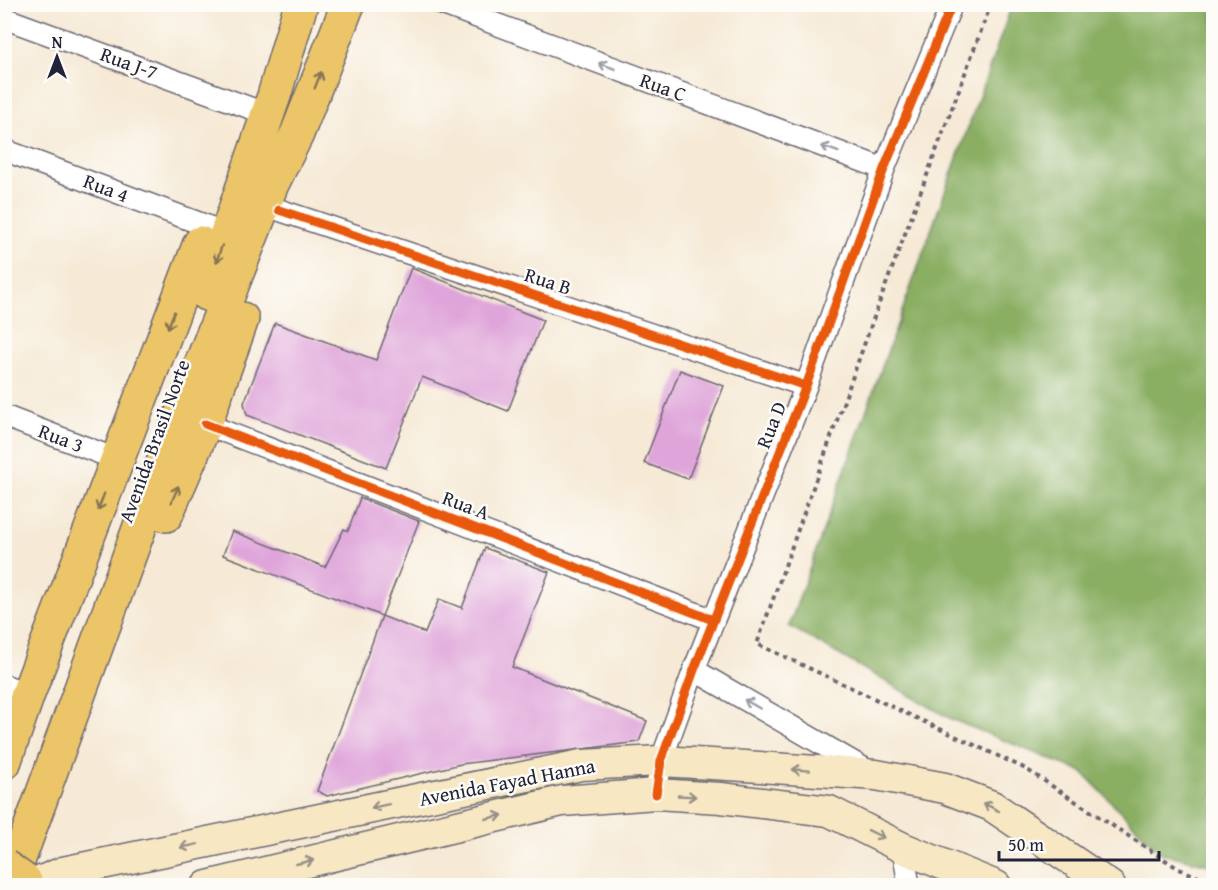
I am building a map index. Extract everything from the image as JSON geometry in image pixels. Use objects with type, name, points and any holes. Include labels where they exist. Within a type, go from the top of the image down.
[{"type":"main road","name":"Avenida Brasil Norte","points":[[4,839],[64,688],[155,440],[274,96],[301,4]]},
{"type":"main road","name":"Avenida Brasil Norte","points":[[19,881],[174,433],[272,184],[297,134],[348,4]]},
{"type":"main road","name":"Avenida Brasil Norte","points":[[4,763],[16,689],[118,460],[253,109],[290,39]]},
{"type":"main road","name":"Avenida Brasil Norte","points":[[19,881],[47,845],[158,533],[205,424],[279,210],[297,134]]},
{"type":"main road","name":"Avenida Fayad Hanna","points":[[19,881],[581,765],[661,761],[876,775],[945,788],[992,806],[1110,885]]},
{"type":"main road","name":"Avenida Fayad Hanna","points":[[207,885],[562,801],[656,794],[721,798],[829,811],[903,848],[996,885]]},
{"type":"street","name":"Rua C","points":[[442,4],[884,169]]},
{"type":"street","name":"Rua D","points":[[656,794],[661,761],[694,670],[806,386],[884,169],[952,4]]},
{"type":"street","name":"Rua J-7","points":[[4,18],[253,109]]},
{"type":"street","name":"Rua 4","points":[[4,150],[207,226]]},
{"type":"street","name":"Rua B","points":[[279,210],[806,386]]},
{"type":"street","name":"Rua 3","points":[[4,416],[118,460]]},
{"type":"street","name":"Rua A","points":[[205,424],[713,620]]},
{"type":"street","points":[[694,670],[876,775]]},
{"type":"street","points":[[903,848],[909,885]]},
{"type":"path","points":[[991,4],[878,306],[757,644],[1026,769],[1179,868],[1214,884]]},
{"type":"green space","points":[[1012,5],[1213,5],[1213,866],[1161,853],[1082,772],[951,719],[789,626]]},
{"type":"building","points":[[411,268],[543,320],[508,411],[422,377],[386,468],[247,415],[244,403],[275,323],[376,360]]},
{"type":"building","points":[[680,370],[724,386],[688,479],[644,463]]},
{"type":"building","points":[[360,498],[419,521],[382,616],[223,555],[232,531],[325,567],[344,529],[348,531]]},
{"type":"building","points":[[485,548],[549,572],[512,667],[647,721],[639,742],[461,764],[327,796],[317,791],[382,616],[425,633],[439,599],[462,608]]},
{"type":"cycle path","points":[[656,794],[661,761],[694,670],[806,386],[884,169],[952,4]]},
{"type":"cycle path","points":[[279,210],[806,386]]},
{"type":"cycle path","points":[[205,424],[713,620]]}]
